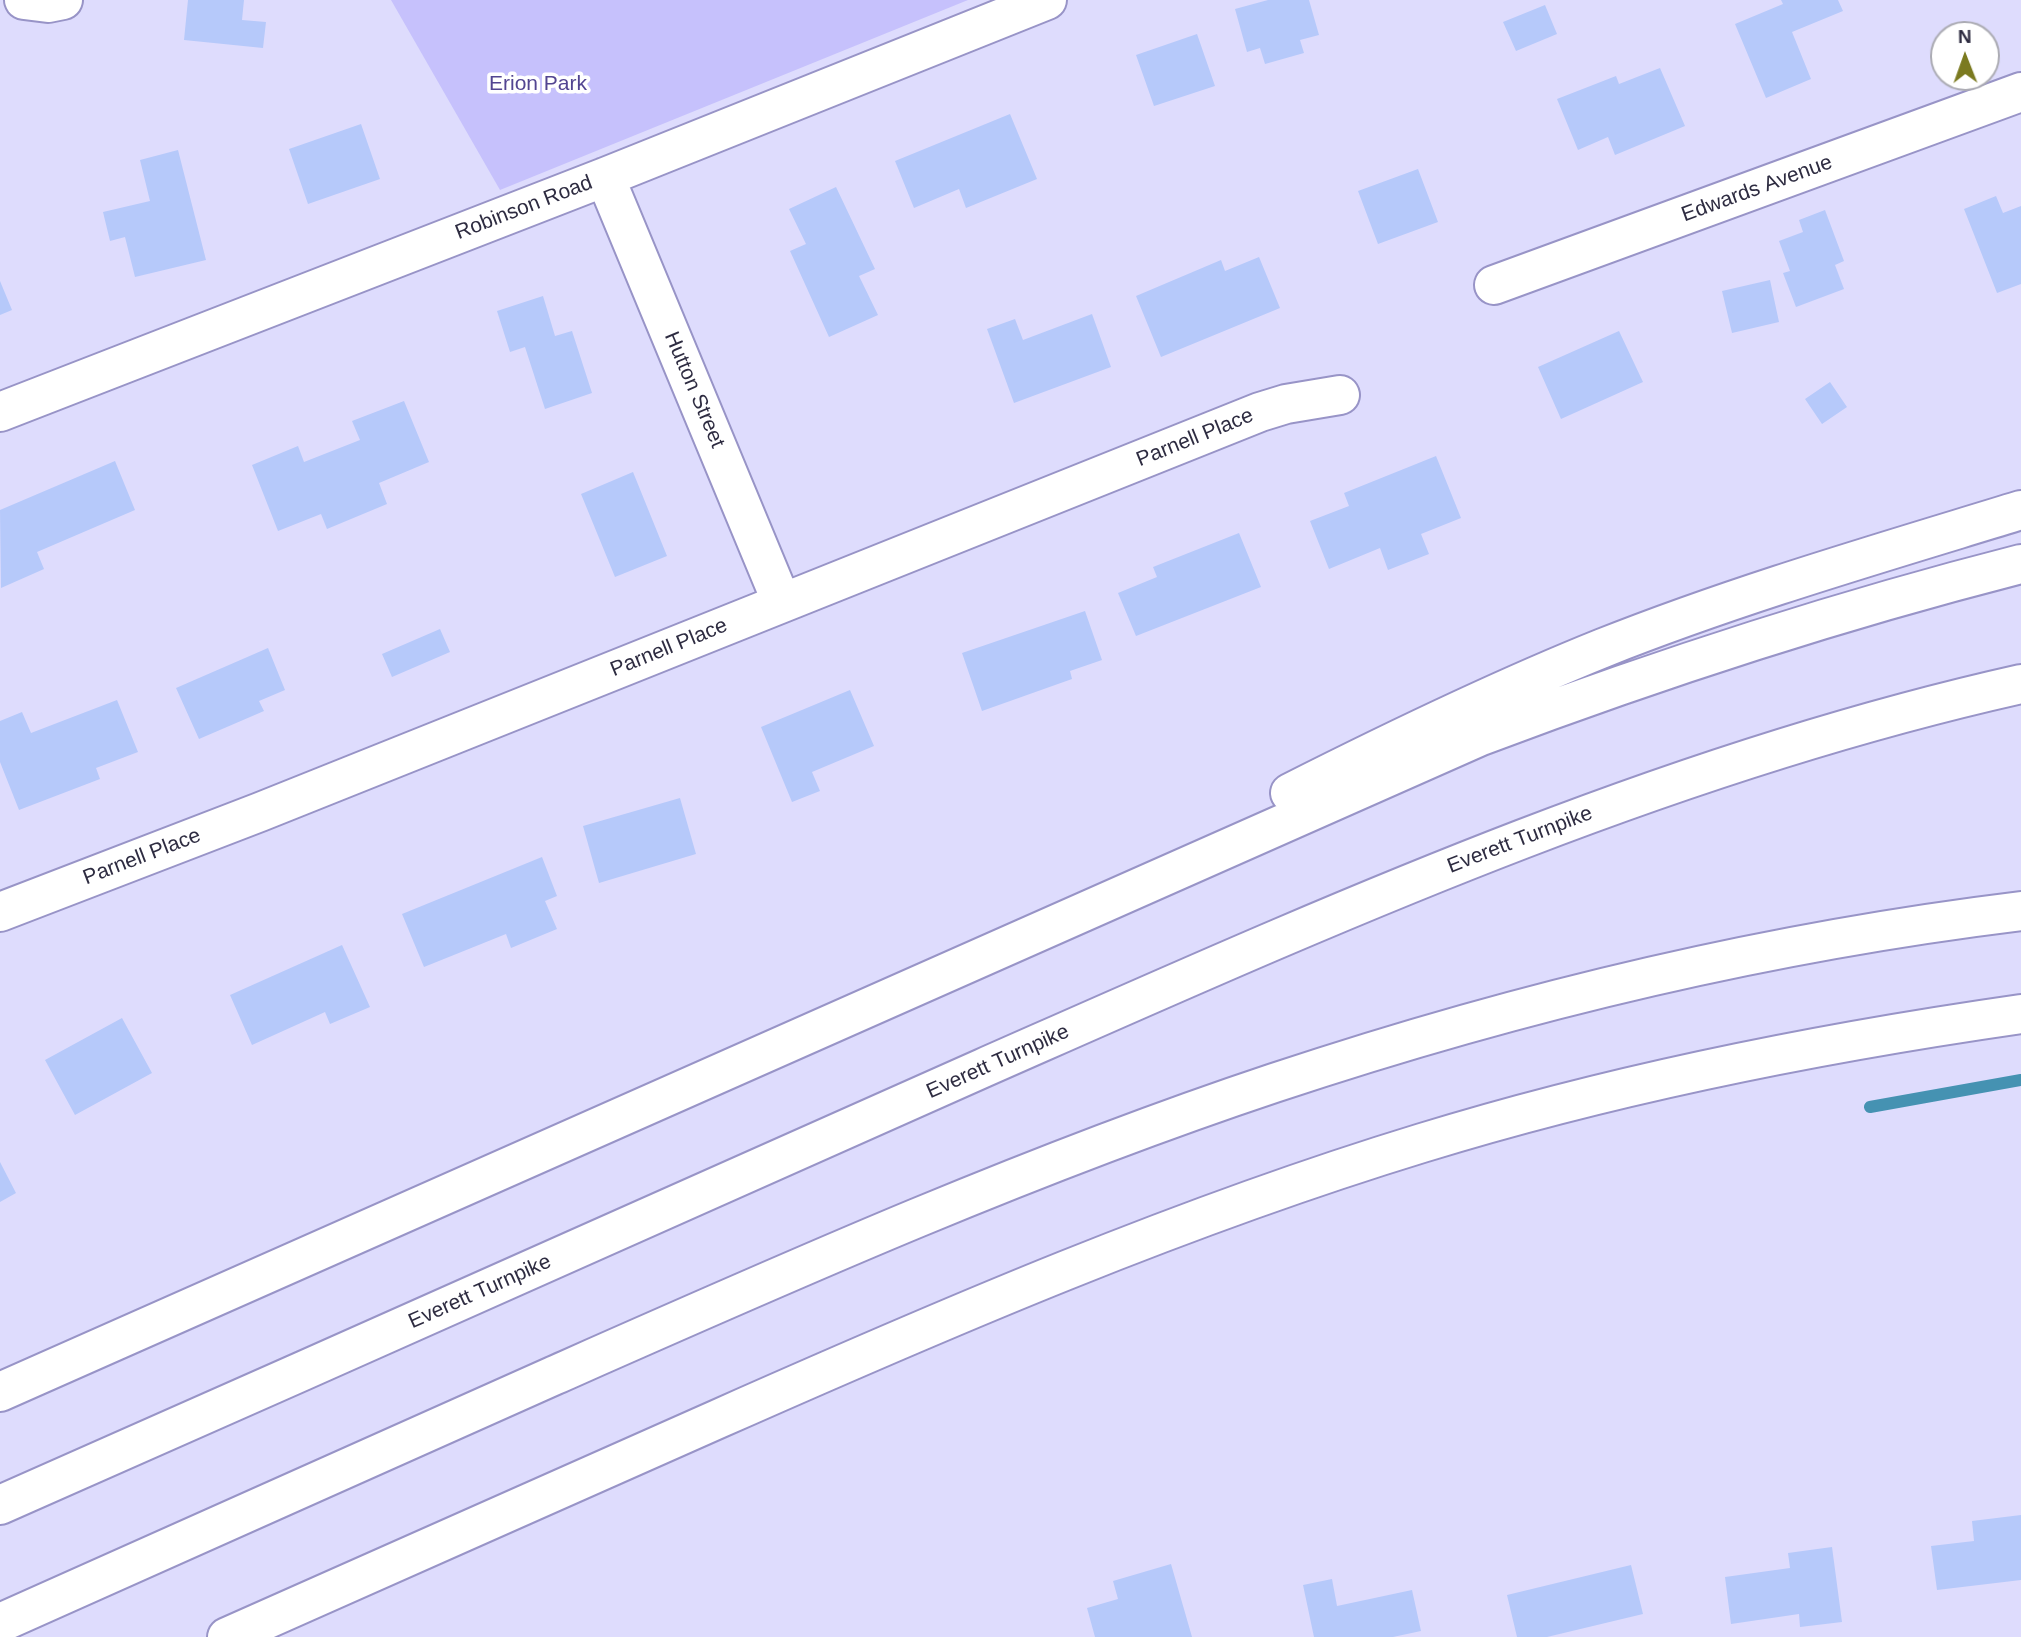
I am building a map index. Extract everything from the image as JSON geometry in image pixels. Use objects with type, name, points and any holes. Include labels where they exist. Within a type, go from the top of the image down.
[{"type":"main road","points":[[24,0],[48,4],[63,0]]},
{"type":"main road","name":"Robinson Road","points":[[0,412],[605,177],[1047,0]]},
{"type":"main road","name":"Edwards Avenue","points":[[1494,285],[2021,92]]},
{"type":"main road","name":"Hutton Street","points":[[605,177],[782,603]]},
{"type":"main road","name":"Parnell Place","points":[[0,912],[260,812],[1260,412],[1300,401],[1340,395]]},
{"type":"main road","points":[[881,1000],[1403,736],[1538,675],[1743,598],[2021,510]]},
{"type":"main road","points":[[0,1392],[1481,736],[1618,684],[1756,638],[2021,564]]},
{"type":"main road","name":"Everett Turnpike","points":[[0,1505],[1162,989],[1443,869],[1578,816],[1725,765],[1852,727],[2021,684]]},
{"type":"main road","points":[[0,1623],[757,1286],[979,1193],[1136,1132],[1273,1083],[1481,1019],[1621,983],[1836,939],[2021,897]]},
{"type":"main road","points":[[1836,939],[2021,911]]},
{"type":"main road","points":[[227,1637],[959,1313],[1313,1178],[1532,1110],[1661,1080],[1846,1042],[2021,1014]]},
{"type":"green space","name":"Erion Park","points":[[391,0],[968,0],[500,190]]},
{"type":"building","points":[[188,0],[244,0],[242,20],[266,22],[263,48],[184,40]]},
{"type":"building","points":[[1268,0],[1309,0],[1319,35],[1300,40],[1304,53],[1265,64],[1260,48],[1247,52],[1235,9]]},
{"type":"building","points":[[1781,0],[1838,0],[1843,11],[1792,32],[1811,79],[1766,98],[1735,24],[1783,4]]},
{"type":"building","points":[[1545,5],[1557,34],[1516,51],[1503,22]]},
{"type":"building","points":[[1197,34],[1215,86],[1154,106],[1136,55]]},
{"type":"building","points":[[1660,68],[1685,126],[1615,155],[1608,137],[1578,150],[1557,99],[1616,76],[1619,84]]},
{"type":"building","points":[[1010,114],[1037,179],[966,208],[959,189],[914,208],[895,161]]},
{"type":"building","points":[[361,124],[380,179],[308,204],[289,149]]},
{"type":"building","points":[[178,150],[206,260],[135,277],[125,237],[110,241],[103,212],[150,201],[140,160]]},
{"type":"building","points":[[1418,169],[1438,222],[1378,244],[1358,191]]},
{"type":"building","points":[[836,187],[875,269],[859,276],[878,315],[829,337],[790,251],[806,244],[789,209]]},
{"type":"building","points":[[1996,196],[2003,213],[2021,206],[2021,284],[1997,293],[1964,209]]},
{"type":"building","points":[[1825,210],[1844,261],[1835,265],[1844,289],[1796,307],[1783,273],[1790,271],[1779,241],[1803,232],[1799,220]]},
{"type":"building","points":[[1259,257],[1280,308],[1161,357],[1136,296],[1221,260],[1225,271]]},
{"type":"building","points":[[1770,280],[1779,322],[1732,333],[1722,291]]},
{"type":"building","points":[[0,281],[12,310],[0,315]]},
{"type":"building","points":[[543,296],[555,336],[572,331],[592,393],[545,409],[525,347],[510,352],[497,311]]},
{"type":"building","points":[[1092,314],[1111,367],[1014,403],[987,329],[1015,319],[1023,340]]},
{"type":"building","points":[[1619,331],[1643,382],[1561,419],[1538,367]]},
{"type":"building","points":[[1830,382],[1847,407],[1822,424],[1805,399]]},
{"type":"building","points":[[404,401],[429,462],[379,483],[387,504],[327,529],[321,514],[278,531],[252,465],[298,446],[304,462],[360,440],[352,421]]},
{"type":"building","points":[[1436,456],[1461,518],[1421,534],[1429,554],[1388,570],[1380,548],[1329,569],[1310,521],[1349,506],[1344,493]]},
{"type":"building","points":[[115,461],[135,510],[37,552],[44,569],[1,588],[0,510]]},
{"type":"building","points":[[633,472],[667,556],[615,577],[581,494]]},
{"type":"building","points":[[1239,533],[1261,587],[1136,636],[1118,593],[1157,577],[1153,567]]},
{"type":"building","points":[[1085,611],[1102,660],[1070,671],[1072,679],[982,711],[962,653]]},
{"type":"building","points":[[440,629],[450,652],[392,677],[382,654]]},
{"type":"building","points":[[268,648],[285,690],[259,701],[264,711],[199,739],[176,688]]},
{"type":"building","points":[[850,690],[874,746],[812,772],[820,791],[792,802],[761,727]]},
{"type":"building","points":[[117,700],[138,752],[96,768],[100,779],[19,810],[0,762],[0,721],[22,712],[31,733]]},
{"type":"building","points":[[680,798],[696,854],[599,883],[583,826]]},
{"type":"building","points":[[542,857],[557,896],[545,901],[557,929],[511,948],[506,934],[424,967],[402,914]]},
{"type":"building","points":[[342,945],[370,1007],[330,1024],[325,1012],[252,1045],[230,995]]},
{"type":"building","points":[[122,1018],[152,1073],[75,1115],[45,1060]]},
{"type":"building","points":[[0,1162],[16,1193],[0,1202]]},
{"type":"building","points":[[2021,1515],[2021,1580],[1937,1590],[1931,1546],[1974,1541],[1972,1521]]},
{"type":"building","points":[[1832,1547],[1842,1622],[1800,1627],[1799,1614],[1731,1624],[1725,1577],[1790,1568],[1788,1553]]},
{"type":"building","points":[[1171,1564],[1192,1637],[1095,1637],[1087,1608],[1118,1599],[1113,1581]]},
{"type":"building","points":[[1631,1565],[1643,1614],[1547,1637],[1517,1637],[1507,1595]]},
{"type":"building","points":[[1332,1579],[1337,1606],[1412,1590],[1421,1631],[1393,1637],[1314,1637],[1303,1585]]},
{"type":"waterway","points":[[1870,1107],[2021,1080]]}]
